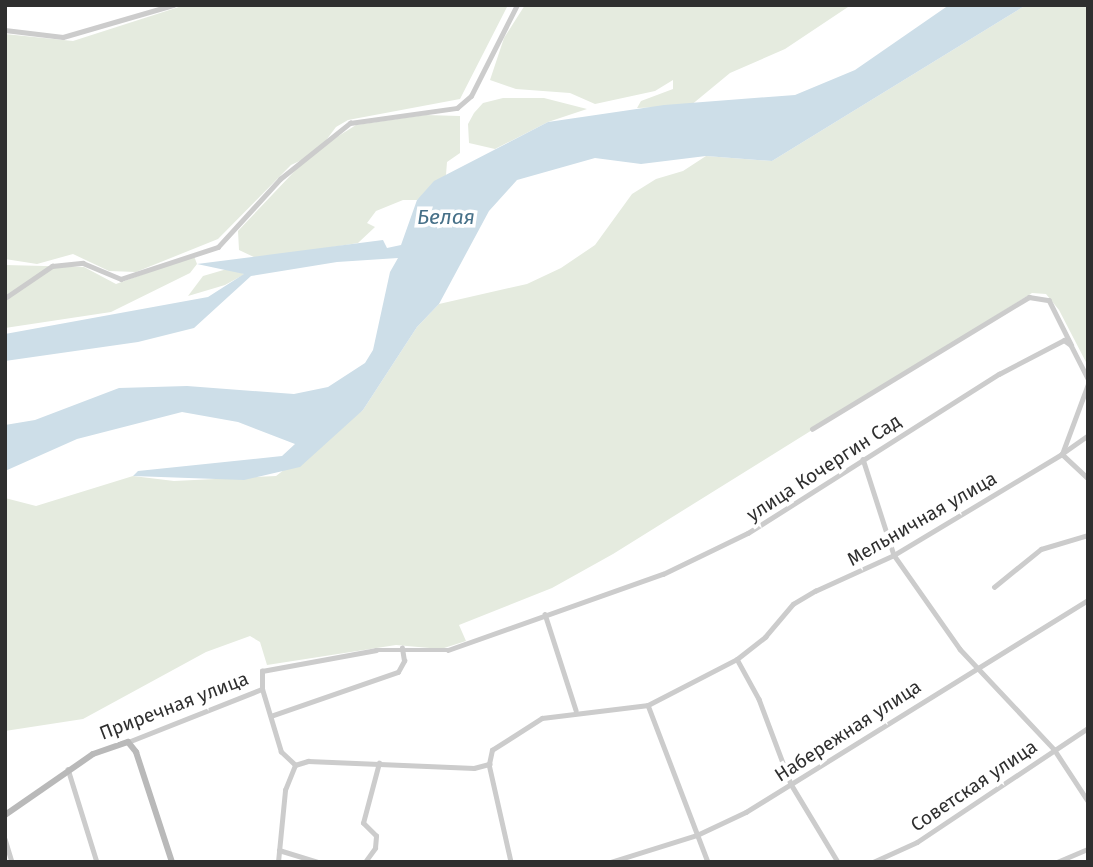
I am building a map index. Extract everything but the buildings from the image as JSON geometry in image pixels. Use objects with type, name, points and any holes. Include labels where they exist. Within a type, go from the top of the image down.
[{"type":"street","points":[[5,30],[63,37],[173,5]]},
{"type":"street","points":[[5,298],[52,266],[83,263],[121,279],[218,247],[280,180],[350,123],[457,107],[471,96],[517,5]]},
{"type":"street","points":[[812,429],[1029,297],[1049,300],[1088,378]]},
{"type":"street","name":"улица Кочергин Сад","points":[[545,614],[697,560],[748,533],[999,374],[1064,340],[1072,345]]},
{"type":"street","points":[[1088,384],[1062,454],[1088,478]]},
{"type":"street","name":"Мельничная улица","points":[[489,764],[492,750],[542,718],[576,710],[648,705],[737,659],[765,637],[793,604],[894,555],[1088,436]]},
{"type":"street","points":[[863,459],[894,555],[975,667],[1054,749],[1088,801]]},
{"type":"street","points":[[994,587],[1041,550],[1088,535]]},
{"type":"street","name":"Набережная улица","points":[[611,862],[697,835],[792,784],[975,667],[1088,600]]},
{"type":"street","points":[[545,614],[576,710]]},
{"type":"street","name":"Приречная улица","points":[[5,815],[93,754],[262,689],[262,671],[277,666],[402,648],[448,650],[545,614]]},
{"type":"street","points":[[271,716],[398,672],[404,662],[402,648]]},
{"type":"street","points":[[737,659],[759,699],[792,784],[838,862]]},
{"type":"street","points":[[262,689],[281,752],[295,765]]},
{"type":"street","points":[[648,705],[708,862]]},
{"type":"street","name":"Советская улица","points":[[873,862],[917,842],[1088,728]]},
{"type":"street","points":[[128,742],[136,752],[172,862]]},
{"type":"street","points":[[295,765],[308,761],[474,768],[489,764],[511,862]]},
{"type":"street","points":[[365,862],[375,848],[376,836],[363,823],[379,763]]},
{"type":"street","points":[[278,862],[285,790],[295,765]]},
{"type":"street","points":[[68,769],[97,862]]},
{"type":"street","points":[[5,839],[12,862]]},
{"type":"street","points":[[1057,862],[1088,849]]},
{"type":"street","points":[[279,850],[318,862]]},
{"type":"shaded area","points":[[185,5],[507,7],[460,99],[348,120],[336,127],[321,147],[356,125],[425,115],[460,116],[460,153],[447,162],[446,175],[417,200],[403,200],[376,211],[367,223],[375,227],[358,243],[258,259],[239,250],[238,231],[308,157],[291,165],[218,239],[136,272],[109,271],[73,254],[37,264],[5,259],[5,34],[73,41]]},
{"type":"shaded area","points":[[525,5],[851,5],[785,49],[730,73],[690,106],[637,108],[641,101],[673,89],[673,80],[655,91],[595,104],[570,93],[516,89],[490,80],[504,38]]},
{"type":"shaded area","points":[[1026,5],[1088,5],[1088,366],[1059,310],[1046,294],[1032,293],[613,554],[552,588],[459,625],[466,641],[441,649],[396,645],[267,665],[260,642],[250,636],[206,652],[83,719],[5,731],[5,498],[36,506],[133,476],[174,481],[276,476],[363,410],[417,327],[439,304],[527,284],[561,268],[595,245],[632,194],[656,179],[683,171],[706,156],[772,161]]},
{"type":"shaded area","points":[[503,98],[544,98],[587,109],[548,122],[495,149],[469,143],[468,124],[474,113],[483,103]]},
{"type":"shaded area","points":[[194,256],[197,264],[190,273],[111,312],[5,328],[5,265],[84,267],[116,284]]},
{"type":"shaded area","points":[[227,269],[245,274],[225,285],[188,296],[203,276]]},
{"type":"water","name":"Белая","points":[[949,5],[1026,5],[772,161],[706,156],[641,164],[595,158],[517,180],[489,211],[439,304],[417,327],[363,410],[300,467],[244,480],[133,476],[138,471],[282,456],[295,444],[238,422],[182,412],[77,439],[5,471],[5,425],[35,420],[119,388],[187,386],[294,394],[328,387],[365,363],[373,350],[390,272],[398,258],[337,262],[251,276],[194,328],[138,342],[5,361],[5,334],[208,297],[244,274],[197,264],[383,240],[387,248],[401,245],[417,200],[434,181],[548,122],[664,105],[795,95],[855,70]]}]
